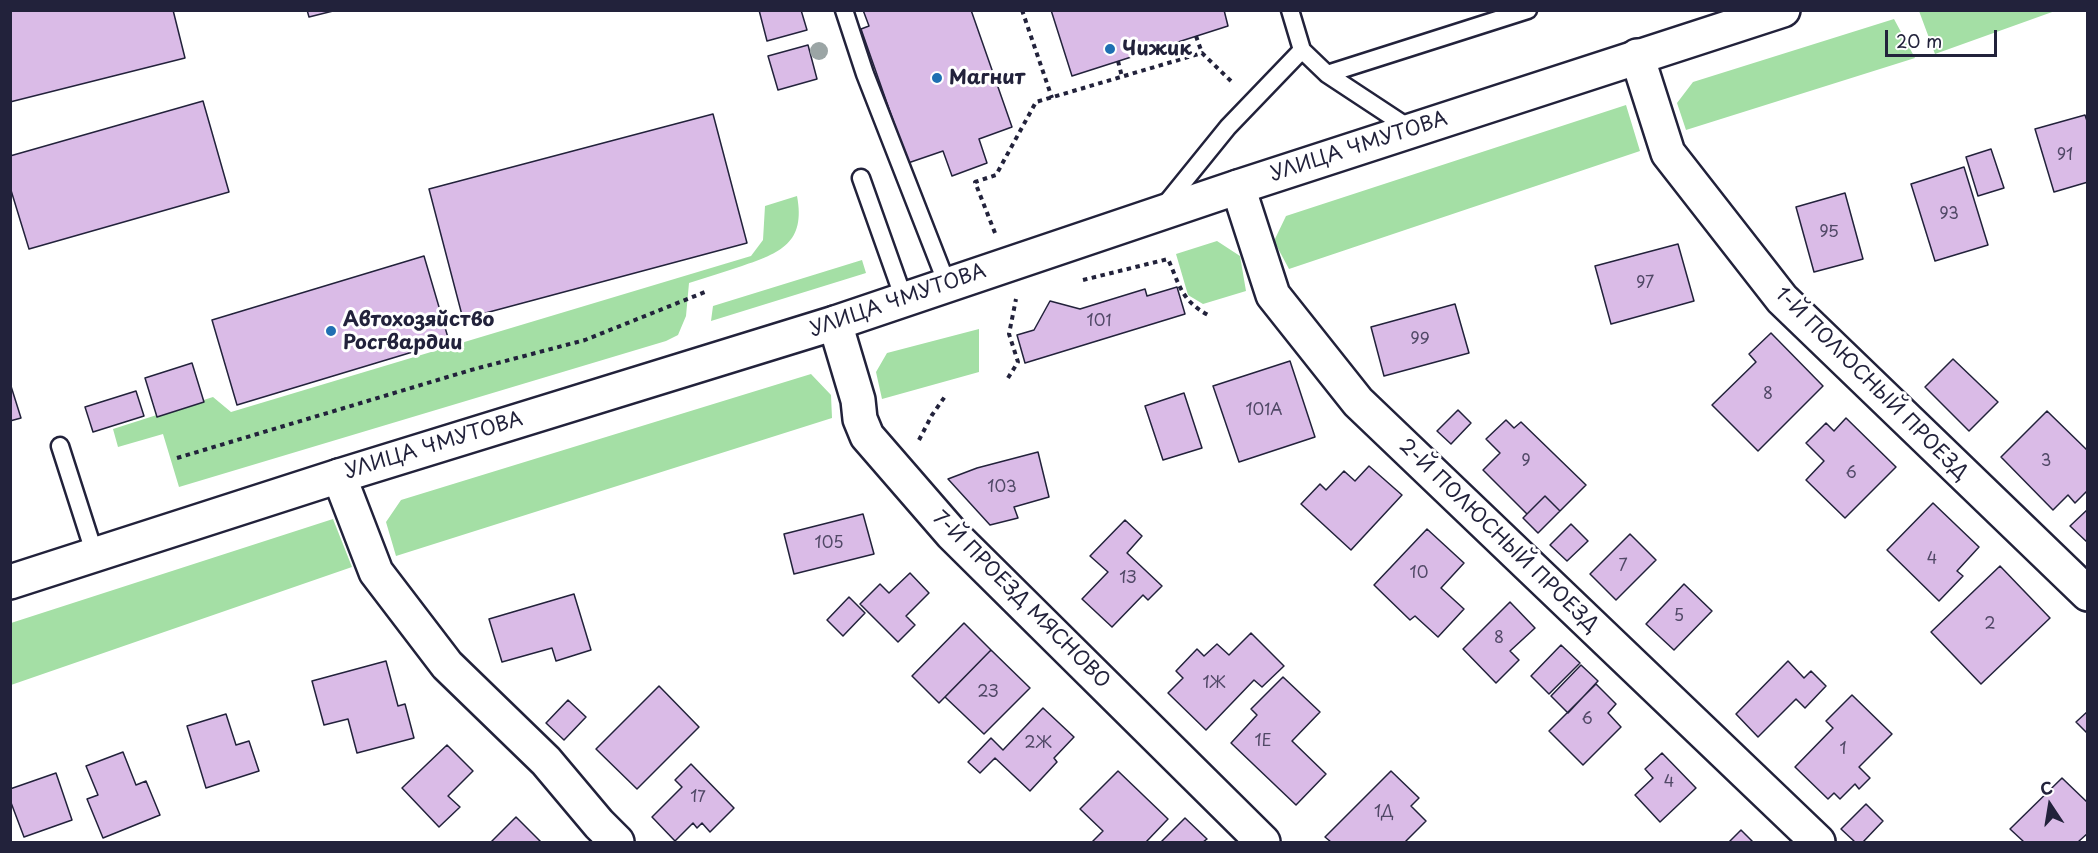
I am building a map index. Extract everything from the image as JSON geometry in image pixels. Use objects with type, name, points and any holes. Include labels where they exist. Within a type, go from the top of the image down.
[{"type":"street","name":"УЛИЦА ЧМУТОВА","points":[[10,582],[339,476],[835,323],[1159,213],[1783,10]]},
{"type":"street","name":"1-Й ПОЛЮСНЫЙ ПРОЕЗД","points":[[1637,56],[1668,153],[1782,299],[2088,594]]},
{"type":"street","name":"2-Й ПОЛЮСНЫЙ ПРОЕЗД","points":[[1238,187],[1273,295],[1358,402],[1818,843]]},
{"type":"street","name":"7-Й ПРОЕЗД МЯСНОВО","points":[[835,323],[858,400],[860,419],[867,436],[952,534],[1263,843]]},
{"type":"street","points":[[339,476],[376,572],[432,646],[447,665],[546,761],[617,843]]},
{"type":"lane","points":[[843,10],[865,74],[946,284]]},
{"type":"lane","points":[[1290,10],[1302,50],[1327,74],[1412,130]]},
{"type":"lane","points":[[1327,74],[1528,10]]},
{"type":"lane","points":[[1159,213],[1228,127],[1302,50]]},
{"type":"lane","points":[[861,178],[904,299]]},
{"type":"lane","points":[[60,446],[95,555]]},
{"type":"path","points":[[1022,10],[1052,98]]},
{"type":"path","points":[[1196,36],[1202,53],[1253,102]]},
{"type":"path","points":[[975,182],[996,175],[1036,102],[1202,53]]},
{"type":"path","points":[[1118,61],[1122,77]]},
{"type":"path","points":[[1075,282],[1168,259],[1192,307],[1208,315]]},
{"type":"path","points":[[177,458],[471,370],[585,340],[705,292]]},
{"type":"path","points":[[908,483],[912,459],[920,437],[946,395]]},
{"type":"green space","points":[[1919,10],[2055,11],[1935,54]]},
{"type":"green space","points":[[1894,19],[1915,58],[1686,130],[1677,103],[1693,82]]},
{"type":"green space","points":[[1626,105],[1640,151],[1289,269],[1274,241],[1286,216]]},
{"type":"green space","points":[[797,196],[798,225],[787,244],[778,251],[756,261],[689,283],[686,316],[678,335],[666,341],[179,487],[163,434],[118,447],[113,429],[213,397],[231,412],[751,256],[763,240],[765,206]]},
{"type":"green space","points":[[1217,241],[1240,256],[1246,291],[1203,304],[1188,295],[1176,254]]},
{"type":"green space","points":[[862,260],[866,273],[711,321],[713,306]]},
{"type":"green space","points":[[979,329],[979,372],[882,399],[876,372],[887,353]]},
{"type":"green space","points":[[811,374],[831,395],[832,418],[396,556],[386,522],[401,500]]},
{"type":"green space","points":[[333,519],[352,567],[11,685],[11,623]]},
{"type":"building","points":[[10,10],[173,10],[185,58],[10,102]]},
{"type":"building","points":[[307,10],[337,10],[309,17]]},
{"type":"building","points":[[759,10],[801,10],[807,30],[767,41]]},
{"type":"building","name":"Магнит","points":[[863,10],[971,10],[1012,127],[979,139],[987,163],[952,176],[943,151],[908,163],[861,29],[869,26]]},
{"type":"building","name":"Чижик","points":[[1051,10],[1224,10],[1228,26],[1072,76]]},
{"type":"building","points":[[808,45],[817,79],[778,90],[768,56]]},
{"type":"building","points":[[203,101],[229,192],[29,249],[10,187],[10,156]]},
{"type":"building","points":[[713,114],[747,243],[463,319],[429,189]]},
{"type":"building","points":[[2085,115],[2088,124],[2088,182],[2054,192],[2035,129]]},
{"type":"building","points":[[1991,149],[2004,188],[1978,196],[1966,157]]},
{"type":"building","points":[[1964,167],[1988,245],[1935,261],[1911,184]]},
{"type":"building","points":[[1845,193],[1863,259],[1814,272],[1796,207]]},
{"type":"building","points":[[1678,244],[1694,301],[1611,324],[1595,266]]},
{"type":"building","name":"Автохозяйство Росгвардии","points":[[424,256],[449,341],[237,405],[212,320]]},
{"type":"building","points":[[1177,287],[1185,314],[1025,363],[1017,335],[1034,330],[1050,301],[1080,309],[1145,289],[1147,296]]},
{"type":"building","points":[[1455,304],[1469,353],[1384,376],[1371,327]]},
{"type":"building","points":[[1771,333],[1823,386],[1758,451],[1712,405],[1756,362],[1749,354]]},
{"type":"building","points":[[1953,359],[1998,402],[1969,431],[1925,387]]},
{"type":"building","points":[[1290,361],[1315,437],[1239,462],[1213,386]]},
{"type":"building","points":[[192,363],[204,402],[157,417],[145,378]]},
{"type":"building","points":[[10,383],[21,418],[10,421]]},
{"type":"building","points":[[136,391],[144,416],[93,432],[85,407]]},
{"type":"building","points":[[1184,393],[1202,448],[1163,460],[1145,406]]},
{"type":"building","points":[[1458,410],[1471,423],[1451,444],[1437,431]]},
{"type":"building","points":[[2047,411],[2088,451],[2088,490],[2075,503],[2068,495],[2053,510],[2001,457]]},
{"type":"building","points":[[1846,418],[1896,467],[1845,518],[1806,480],[1824,461],[1806,443],[1826,423],[1834,431]]},
{"type":"building","points":[[1506,420],[1514,428],[1521,422],[1586,485],[1560,511],[1545,496],[1527,514],[1483,470],[1500,453],[1486,439]]},
{"type":"building","points":[[1038,452],[1049,497],[1014,507],[1018,518],[990,525],[948,479],[977,468]]},
{"type":"building","points":[[1369,466],[1402,495],[1351,550],[1301,504],[1320,484],[1326,490],[1344,471],[1355,481]]},
{"type":"building","points":[[1545,496],[1560,511],[1538,533],[1523,518]]},
{"type":"building","points":[[1933,503],[1979,547],[1957,571],[1963,576],[1939,601],[1887,550]]},
{"type":"building","points":[[2088,509],[2088,543],[2070,526]]},
{"type":"building","points":[[863,514],[874,554],[794,574],[784,534]]},
{"type":"building","points":[[1125,520],[1142,536],[1127,553],[1162,586],[1148,600],[1143,595],[1112,627],[1082,599],[1108,572],[1090,556]]},
{"type":"building","points":[[1571,524],[1588,541],[1567,561],[1550,545]]},
{"type":"building","points":[[1427,529],[1464,563],[1441,588],[1464,609],[1438,637],[1415,616],[1410,620],[1374,585]]},
{"type":"building","points":[[1630,534],[1656,560],[1616,600],[1590,574]]},
{"type":"building","points":[[2000,566],[2050,618],[1981,684],[1931,632]]},
{"type":"building","points":[[910,573],[929,593],[906,616],[915,625],[898,642],[860,604],[880,584],[889,593]]},
{"type":"building","points":[[1684,584],[1712,611],[1674,650],[1646,624]]},
{"type":"building","points":[[574,594],[591,650],[556,661],[552,648],[502,662],[489,619]]},
{"type":"building","points":[[849,597],[865,613],[843,636],[827,620]]},
{"type":"building","points":[[1510,602],[1535,628],[1510,651],[1519,660],[1496,683],[1463,649]]},
{"type":"building","points":[[964,623],[991,650],[939,703],[912,676]]},
{"type":"building","points":[[1251,633],[1284,666],[1262,687],[1254,680],[1206,730],[1168,693],[1183,678],[1176,671],[1197,649],[1204,656],[1217,644],[1229,655]]},
{"type":"building","points":[[1561,645],[1580,663],[1549,694],[1531,676]]},
{"type":"building","points":[[991,650],[1030,688],[984,734],[945,697]]},
{"type":"building","points":[[386,661],[398,706],[405,704],[414,738],[357,753],[348,719],[324,725],[312,681]]},
{"type":"building","points":[[1788,661],[1804,678],[1811,671],[1826,686],[1805,708],[1796,699],[1758,737],[1736,714]]},
{"type":"building","points":[[1581,665],[1598,681],[1568,713],[1551,696]]},
{"type":"building","points":[[1283,677],[1320,712],[1292,741],[1326,774],[1296,805],[1231,743],[1257,715],[1251,709]]},
{"type":"building","points":[[1596,684],[1616,704],[1608,713],[1621,727],[1583,765],[1549,731]]},
{"type":"building","points":[[659,686],[699,727],[637,789],[596,749]]},
{"type":"building","points":[[1852,695],[1892,734],[1859,767],[1870,778],[1859,789],[1855,784],[1840,799],[1834,793],[1828,799],[1795,767],[1833,728],[1826,721]]},
{"type":"building","points":[[568,700],[586,717],[564,740],[546,723]]},
{"type":"building","points":[[1043,708],[1074,737],[1054,758],[1057,762],[1030,791],[995,758],[980,773],[968,762],[991,738],[1003,750]]},
{"type":"building","points":[[2088,711],[2088,734],[2076,722]]},
{"type":"building","points":[[226,714],[236,745],[249,741],[259,771],[206,788],[187,726]]},
{"type":"building","points":[[447,745],[473,771],[448,796],[460,807],[439,827],[402,788]]},
{"type":"building","points":[[123,752],[136,785],[146,781],[160,815],[103,838],[87,799],[98,795],[86,766]]},
{"type":"building","points":[[1662,753],[1696,788],[1660,822],[1635,795],[1653,778],[1645,769]]},
{"type":"building","points":[[691,764],[734,808],[710,832],[702,823],[697,828],[693,823],[675,841],[652,817],[682,787],[675,780]]},
{"type":"building","points":[[1118,771],[1168,819],[1146,842],[1092,842],[1103,831],[1080,809]]},
{"type":"building","points":[[1391,771],[1419,798],[1411,806],[1426,821],[1405,842],[1331,842],[1325,837]]},
{"type":"building","points":[[56,773],[72,820],[24,837],[10,800],[10,789]]},
{"type":"building","points":[[2062,778],[2088,803],[2088,833],[2078,842],[2024,842],[2010,829]]},
{"type":"building","points":[[1866,804],[1883,821],[1863,842],[1855,842],[1841,829]]},
{"type":"building","points":[[516,817],[541,842],[491,842]]},
{"type":"building","points":[[1185,818],[1207,839],[1203,842],[1161,842]]},
{"type":"building","points":[[1741,830],[1753,842],[1729,842]]},
{"type":"place","name":"Чижик","points":[[1110,49]]},
{"type":"place","name":"Магнит","points":[[937,78]]},
{"type":"place","name":"Автохозяйство Росгвардии","points":[[331,331]]}]
